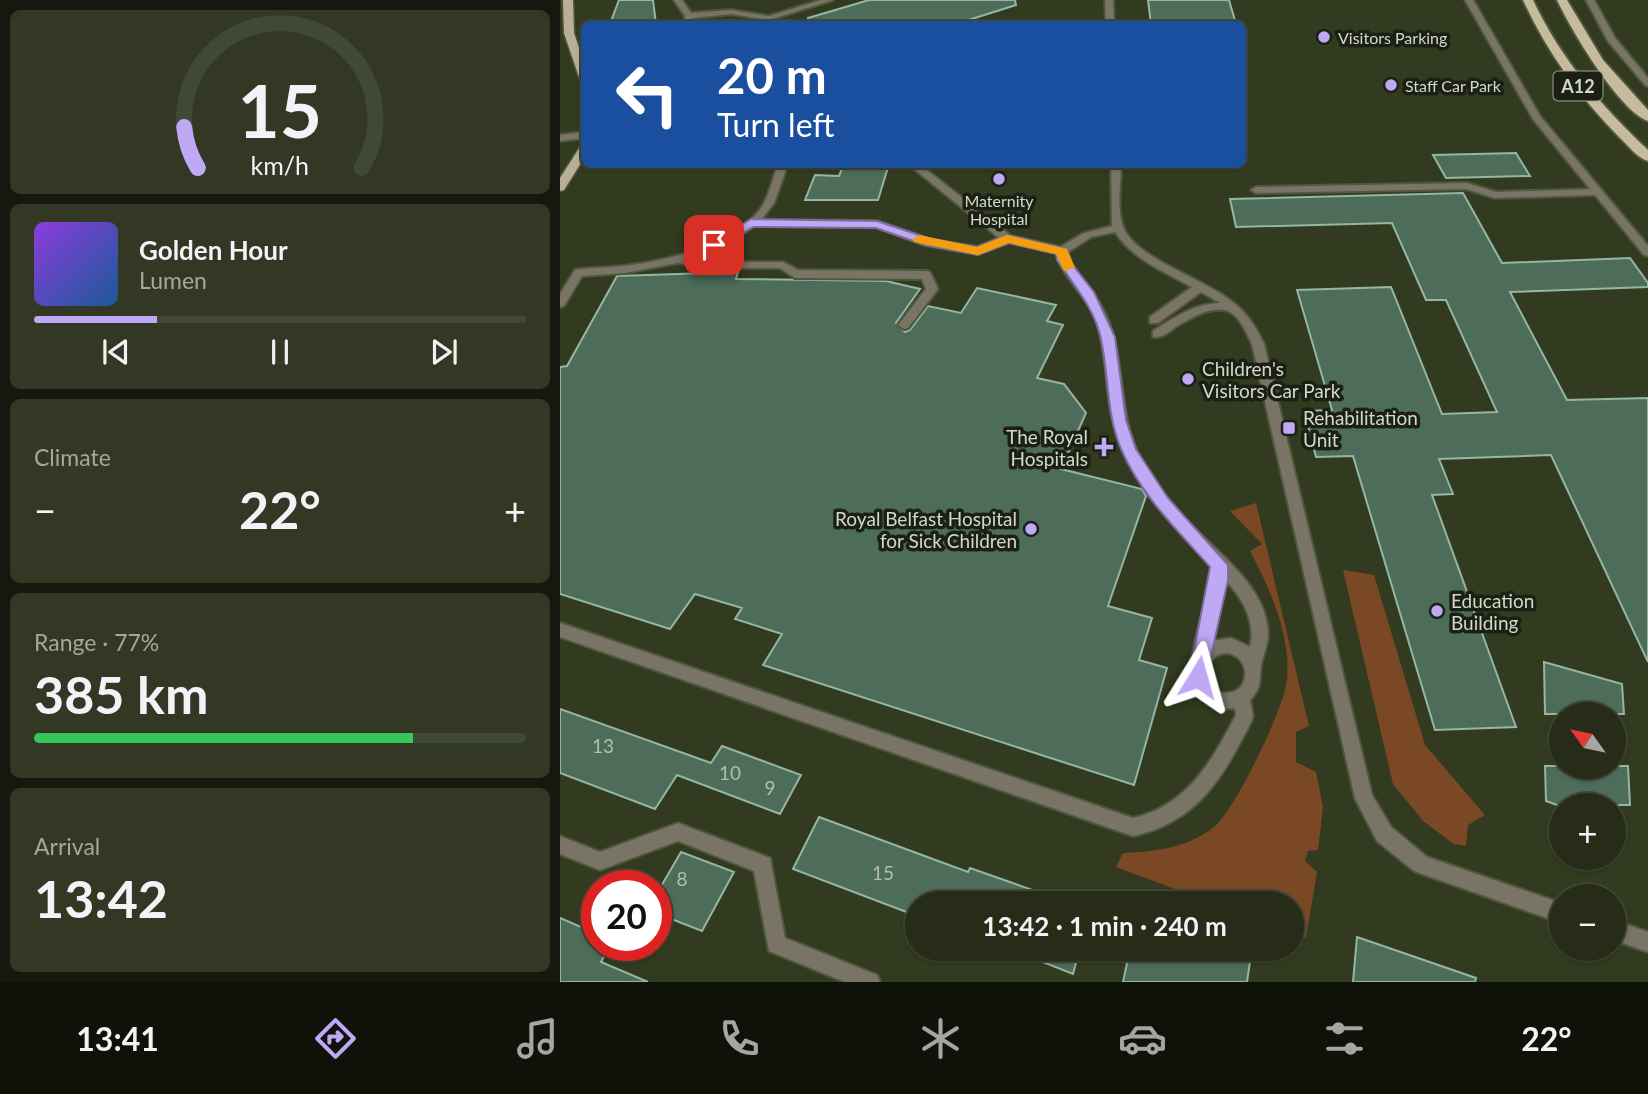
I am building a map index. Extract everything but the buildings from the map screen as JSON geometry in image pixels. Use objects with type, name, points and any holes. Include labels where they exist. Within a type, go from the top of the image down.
[{"type":"highway","name":"A12","points":[[1528,0],[1539,26],[1580,88],[1648,157]]},
{"type":"highway","name":"A12","points":[[1562,0],[1582,39],[1602,67],[1648,117]]},
{"type":"main road","points":[[568,0],[569,33],[581,68]]},
{"type":"main road","points":[[560,187],[581,155]]},
{"type":"street","points":[[678,0],[689,20],[731,12],[769,18],[830,0]]},
{"type":"street","points":[[1109,0],[1110,21]]},
{"type":"street","points":[[1469,0],[1536,117],[1595,192],[1648,253]]},
{"type":"street","points":[[1590,0],[1611,39],[1648,83]]},
{"type":"street","points":[[560,138],[581,135]]},
{"type":"street","points":[[560,303],[579,273],[611,272],[676,259],[714,245],[751,223],[767,206],[781,168]]},
{"type":"street","points":[[917,168],[1007,239],[1062,251]]},
{"type":"street","points":[[1116,168],[1118,228],[1127,241],[1158,265],[1238,310],[1251,324],[1258,344],[1364,798],[1384,834],[1421,864],[1473,885],[1549,909]]},
{"type":"street","points":[[1256,190],[1468,186],[1494,195],[1595,192]]},
{"type":"street","points":[[751,223],[877,224],[929,243],[978,251],[1007,239]]},
{"type":"street","points":[[1062,251],[1071,242],[1118,228]]},
{"type":"street","points":[[1062,251],[1063,260],[1087,292],[1108,337],[1118,420],[1129,450],[1162,503],[1219,565],[1237,578],[1249,601],[1260,634],[1253,664],[1255,680],[1248,694],[1241,698],[1224,700],[1208,692],[1198,677],[1219,580],[1219,565]]},
{"type":"street","points":[[676,259],[718,265],[783,265],[795,274],[926,275],[932,289],[904,325]]},
{"type":"street","points":[[1154,320],[1200,287]]},
{"type":"street","points":[[1157,334],[1210,305],[1238,310]]},
{"type":"street","points":[[560,630],[1133,827],[1146,826],[1167,817],[1218,768],[1245,716],[1241,698]]},
{"type":"street","points":[[1200,661],[1211,650],[1226,646],[1242,652],[1253,664]]},
{"type":"street","points":[[560,845],[600,861],[678,832],[763,864],[776,944],[870,982]]},
{"type":"street","points":[[1626,934],[1648,942]]},
{"type":"shaded area","points":[[1256,503],[1309,726],[1296,732],[1296,762],[1316,772],[1323,807],[1318,850],[1308,851],[1305,861],[1317,872],[1306,938],[1304,891],[1181,891],[1116,867],[1123,853],[1159,850],[1181,844],[1214,827],[1246,780],[1278,712],[1287,679],[1286,646],[1272,597],[1250,551],[1262,544],[1230,511]]},
{"type":"shaded area","points":[[1343,570],[1374,575],[1425,745],[1485,815],[1468,825],[1466,846],[1454,844],[1423,821],[1393,784]]},
{"type":"slow traffic","points":[[919,239],[978,251],[1007,239],[1062,251],[1063,260],[1069,268]]},
{"type":"place","name":"Visitors Parking","points":[[1324,37]]},
{"type":"place","name":"Staff Car Park","points":[[1391,85]]},
{"type":"place","name":"Maternity Hospital","points":[[999,179]]},
{"type":"place","name":"Children's Visitors Car Park","points":[[1188,379]]},
{"type":"place","name":"Rehabilitation Unit","points":[[1289,428]]},
{"type":"place","name":"The Royal Hospitals","points":[[1104,447]]},
{"type":"place","name":"Royal Belfast Hospital for Sick Children","points":[[1031,529]]},
{"type":"place","name":"Education Building","points":[[1437,611]]},
{"type":"route","points":[[714,245],[751,223],[877,224],[929,243],[978,251],[1007,239],[1062,251],[1063,260],[1099,312],[1108,337],[1118,420],[1129,450],[1162,503],[1219,565],[1219,580],[1214,593],[1198,677]]}]
